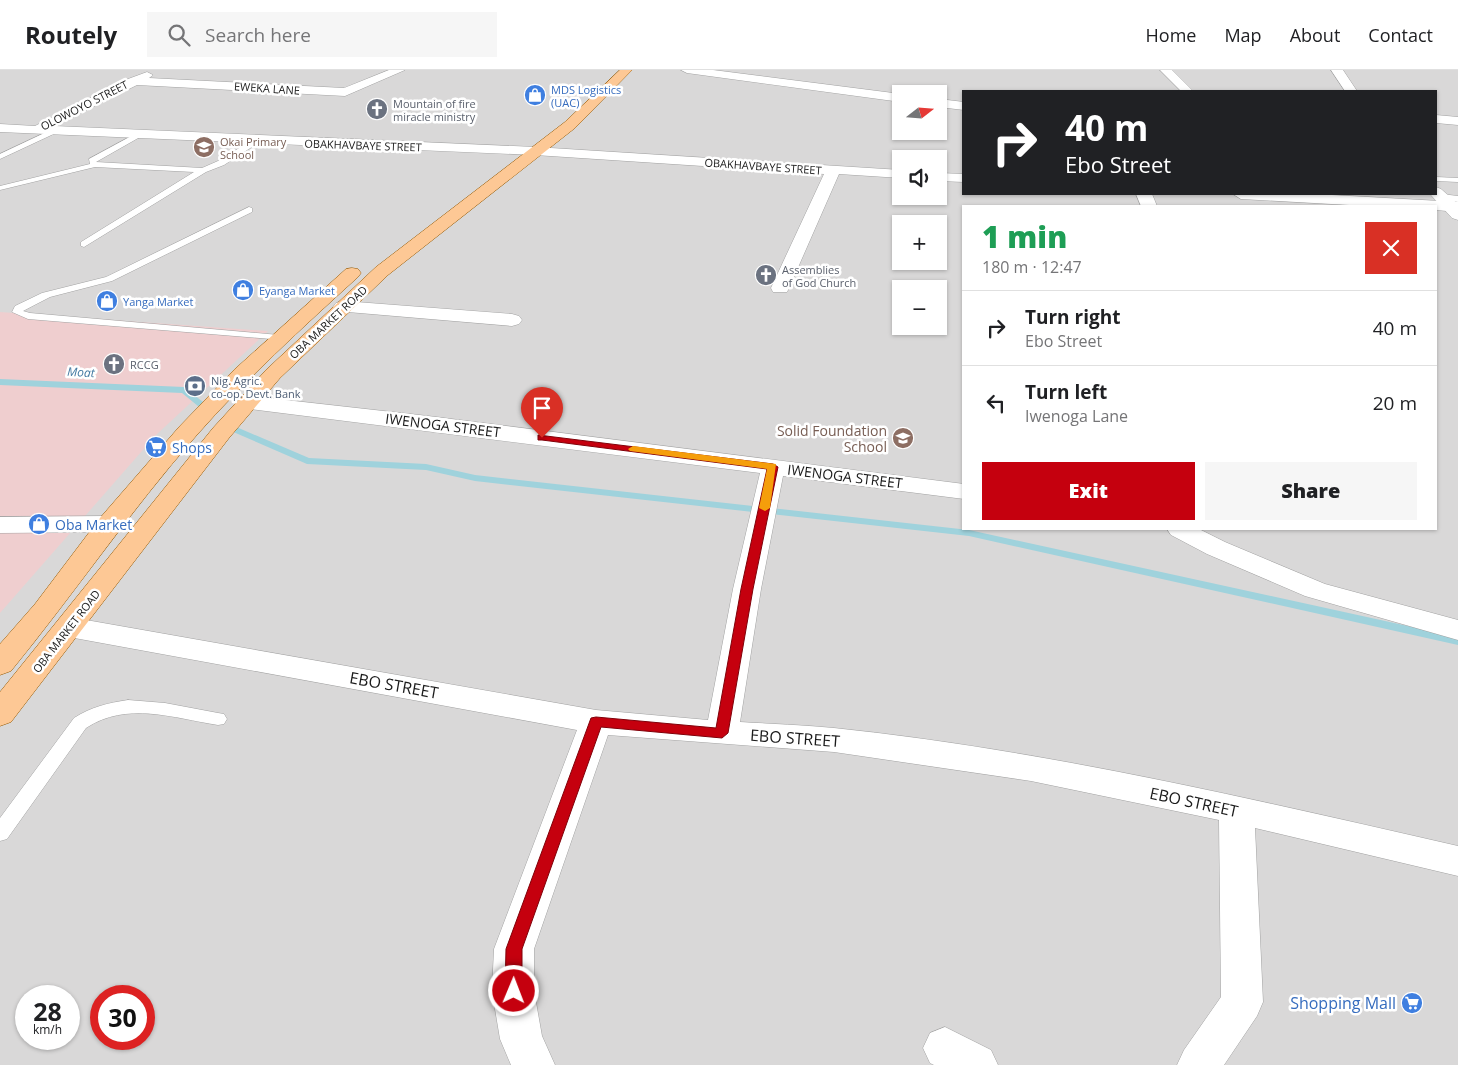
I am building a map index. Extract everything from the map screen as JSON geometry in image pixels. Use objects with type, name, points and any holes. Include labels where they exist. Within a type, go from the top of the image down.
[{"type":"main road","name":"OBA MARKET ROAD","points":[[0,714],[221,433],[250,403],[272,374],[382,271],[525,151],[604,70]]},
{"type":"main road","name":"OBA MARKET ROAD","points":[[0,664],[45,611],[109,524],[187,432],[242,373],[358,269],[525,151],[570,125],[626,70]]},
{"type":"street","name":"OLOWOYO STREET","points":[[36,130],[132,81],[160,70]]},
{"type":"street","name":"EWEKA LANE","points":[[132,81],[345,92],[399,70]]},
{"type":"street","points":[[687,70],[892,97]]},
{"type":"street","points":[[1155,70],[1167,71],[1186,90]]},
{"type":"street","points":[[1337,70],[1350,90]]},
{"type":"street","points":[[247,86],[270,74]]},
{"type":"street","points":[[948,104],[962,106]]},
{"type":"street","points":[[1437,119],[1458,121]]},
{"type":"street","name":"OBAKHAVBAYE STREET","points":[[0,128],[137,136],[525,151],[892,174]]},
{"type":"street","points":[[780,288],[834,171]]},
{"type":"street","points":[[947,177],[962,178]]},
{"type":"street","points":[[1267,195],[1293,201],[1451,203]]},
{"type":"street","points":[[343,307],[512,320]]},
{"type":"street","name":"IWENOGA STREET","points":[[250,403],[962,492]]},
{"type":"street","points":[[722,733],[747,589],[773,467]]},
{"type":"street","points":[[0,525],[109,524]]},
{"type":"street","points":[[1182,530],[1233,555],[1315,590],[1458,630]]},
{"type":"street","name":"EBO STREET","points":[[69,627],[596,722],[834,740],[1031,768],[1237,810],[1458,860]]},
{"type":"street","points":[[533,1065],[521,1039],[514,991],[514,949],[596,722]]},
{"type":"street","points":[[1198,1065],[1242,1002],[1237,810]]},
{"type":"lane","points":[[0,157],[56,131]]},
{"type":"lane","points":[[96,165],[92,161],[137,136]]},
{"type":"lane","points":[[84,244],[203,170],[221,163],[257,141]]},
{"type":"lane","points":[[0,188],[96,165],[203,170]]},
{"type":"lane","points":[[1437,179],[1458,180]]},
{"type":"lane","points":[[249,210],[110,279],[46,295],[19,308],[17,312],[28,316],[279,338]]},
{"type":"lane","points":[[0,833],[80,723],[91,714],[132,706],[218,719]]},
{"type":"shaded area","points":[[0,70],[1458,70],[1458,1065],[0,1065]]},
{"type":"shaded area","name":"Oba Market","points":[[0,312],[268,331],[156,435],[0,613]]},
{"type":"waterway","name":"Moat","points":[[0,382],[184,390],[212,413]]},
{"type":"waterway","points":[[234,429],[307,461],[426,467],[475,478],[969,533],[1458,641]]},
{"type":"slow traffic","points":[[633,449],[773,467],[765,508]]},
{"type":"place","name":"MDS Logistics (UAC)","points":[[535,95]]},
{"type":"place","name":"Mountain of fire miracle ministry","points":[[377,109]]},
{"type":"place","name":"Okai Primary School","points":[[204,147]]},
{"type":"place","name":"Assemblies of God Church","points":[[766,275]]},
{"type":"place","name":"Eyanga Market","points":[[243,290]]},
{"type":"place","name":"Yanga Market","points":[[107,301]]},
{"type":"place","name":"RCCG","points":[[114,364]]},
{"type":"place","name":"Nig. Agric. co-op. Devt. Bank","points":[[195,386]]},
{"type":"place","name":"Solid Foundation School","points":[[903,438]]},
{"type":"place","name":"Shops","points":[[156,447]]},
{"type":"place","name":"Oba Market","points":[[39,524]]},
{"type":"place","name":"Shopping Mall","points":[[1412,1003]]},
{"type":"route","points":[[514,991],[514,949],[596,722],[722,733],[747,589],[773,467],[542,438]]}]
